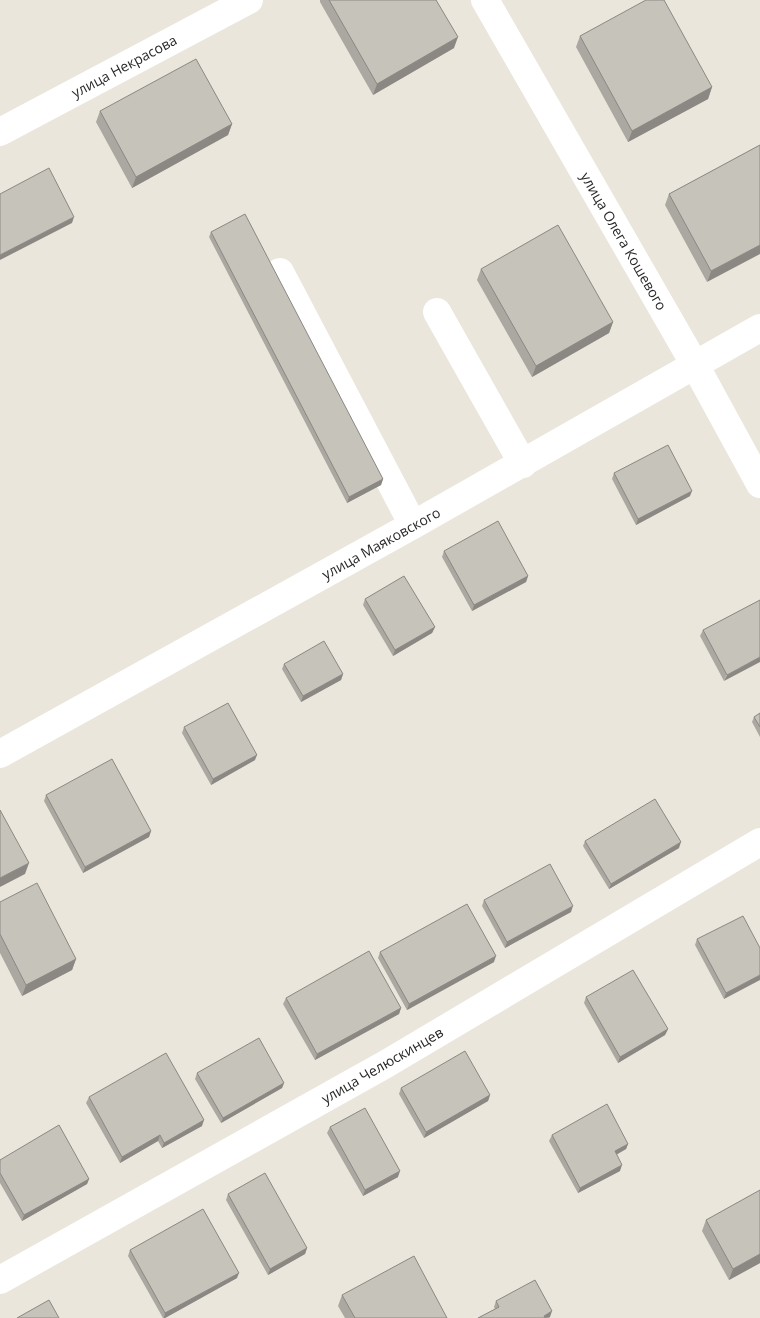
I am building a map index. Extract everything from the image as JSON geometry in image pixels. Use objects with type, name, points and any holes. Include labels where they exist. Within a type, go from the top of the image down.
[{"type":"street","name":"улица Некрасова","points":[[0,132],[249,0]]},
{"type":"street","name":"улица Олега Кошевого","points":[[485,0],[695,365],[760,484]]},
{"type":"street","points":[[280,272],[413,525]]},
{"type":"street","points":[[437,312],[522,464]]},
{"type":"street","name":"улица Маяковского","points":[[0,754],[522,464],[760,328]]},
{"type":"street","name":"улица Челюскинцев","points":[[0,1280],[386,1064],[760,842]]},
{"type":"building","points":[[329,0],[436,0],[458,37],[377,84]]},
{"type":"building","points":[[646,0],[664,0],[712,87],[632,131],[580,36]]},
{"type":"building","points":[[196,59],[232,124],[136,177],[100,111]]},
{"type":"building","points":[[760,145],[760,245],[711,271],[669,194]]},
{"type":"building","points":[[49,168],[74,217],[0,255],[0,194]]},
{"type":"building","points":[[245,214],[383,479],[349,497],[211,232]]},
{"type":"building","points":[[558,225],[613,322],[536,366],[481,269]]},
{"type":"building","points":[[668,445],[692,491],[638,519],[614,473]]},
{"type":"building","points":[[498,521],[528,576],[474,605],[444,551]]},
{"type":"building","points":[[404,576],[435,627],[395,650],[365,599]]},
{"type":"building","points":[[760,600],[760,657],[727,675],[703,630]]},
{"type":"building","points":[[324,641],[343,674],[303,696],[284,664]]},
{"type":"building","points":[[228,703],[257,755],[213,779],[184,727]]},
{"type":"building","points":[[760,713],[760,727],[754,717]]},
{"type":"building","points":[[112,759],[151,831],[85,867],[46,795]]},
{"type":"building","points":[[655,799],[681,842],[611,884],[585,841]]},
{"type":"building","points":[[0,810],[29,863],[0,878]]},
{"type":"building","points":[[550,864],[573,906],[507,942],[484,900]]},
{"type":"building","points":[[37,883],[76,959],[26,985],[0,934],[0,902]]},
{"type":"building","points":[[467,904],[496,956],[409,1004],[380,952]]},
{"type":"building","points":[[743,916],[760,948],[760,975],[726,993],[697,939]]},
{"type":"building","points":[[369,951],[401,1008],[317,1054],[286,998]]},
{"type":"building","points":[[633,970],[668,1029],[620,1057],[586,997]]},
{"type":"building","points":[[259,1038],[284,1083],[223,1118],[197,1073]]},
{"type":"building","points":[[465,1051],[490,1095],[426,1132],[401,1088]]},
{"type":"building","points":[[166,1053],[204,1120],[164,1143],[160,1135],[122,1157],[89,1097]]},
{"type":"building","points":[[607,1104],[628,1144],[615,1151],[622,1165],[580,1188],[552,1135]]},
{"type":"building","points":[[365,1108],[400,1171],[365,1190],[330,1127]]},
{"type":"building","points":[[59,1125],[89,1179],[24,1215],[0,1173],[0,1160]]},
{"type":"building","points":[[265,1173],[307,1248],[270,1269],[228,1194]]},
{"type":"building","points":[[760,1190],[760,1254],[733,1269],[706,1220]]},
{"type":"building","points":[[203,1209],[239,1273],[165,1313],[130,1250]]},
{"type":"building","points":[[414,1256],[447,1318],[355,1318],[342,1295]]},
{"type":"building","points":[[535,1280],[552,1311],[544,1316],[545,1318],[478,1318],[499,1307],[496,1301]]},
{"type":"building","points":[[49,1300],[59,1318],[17,1318]]}]
